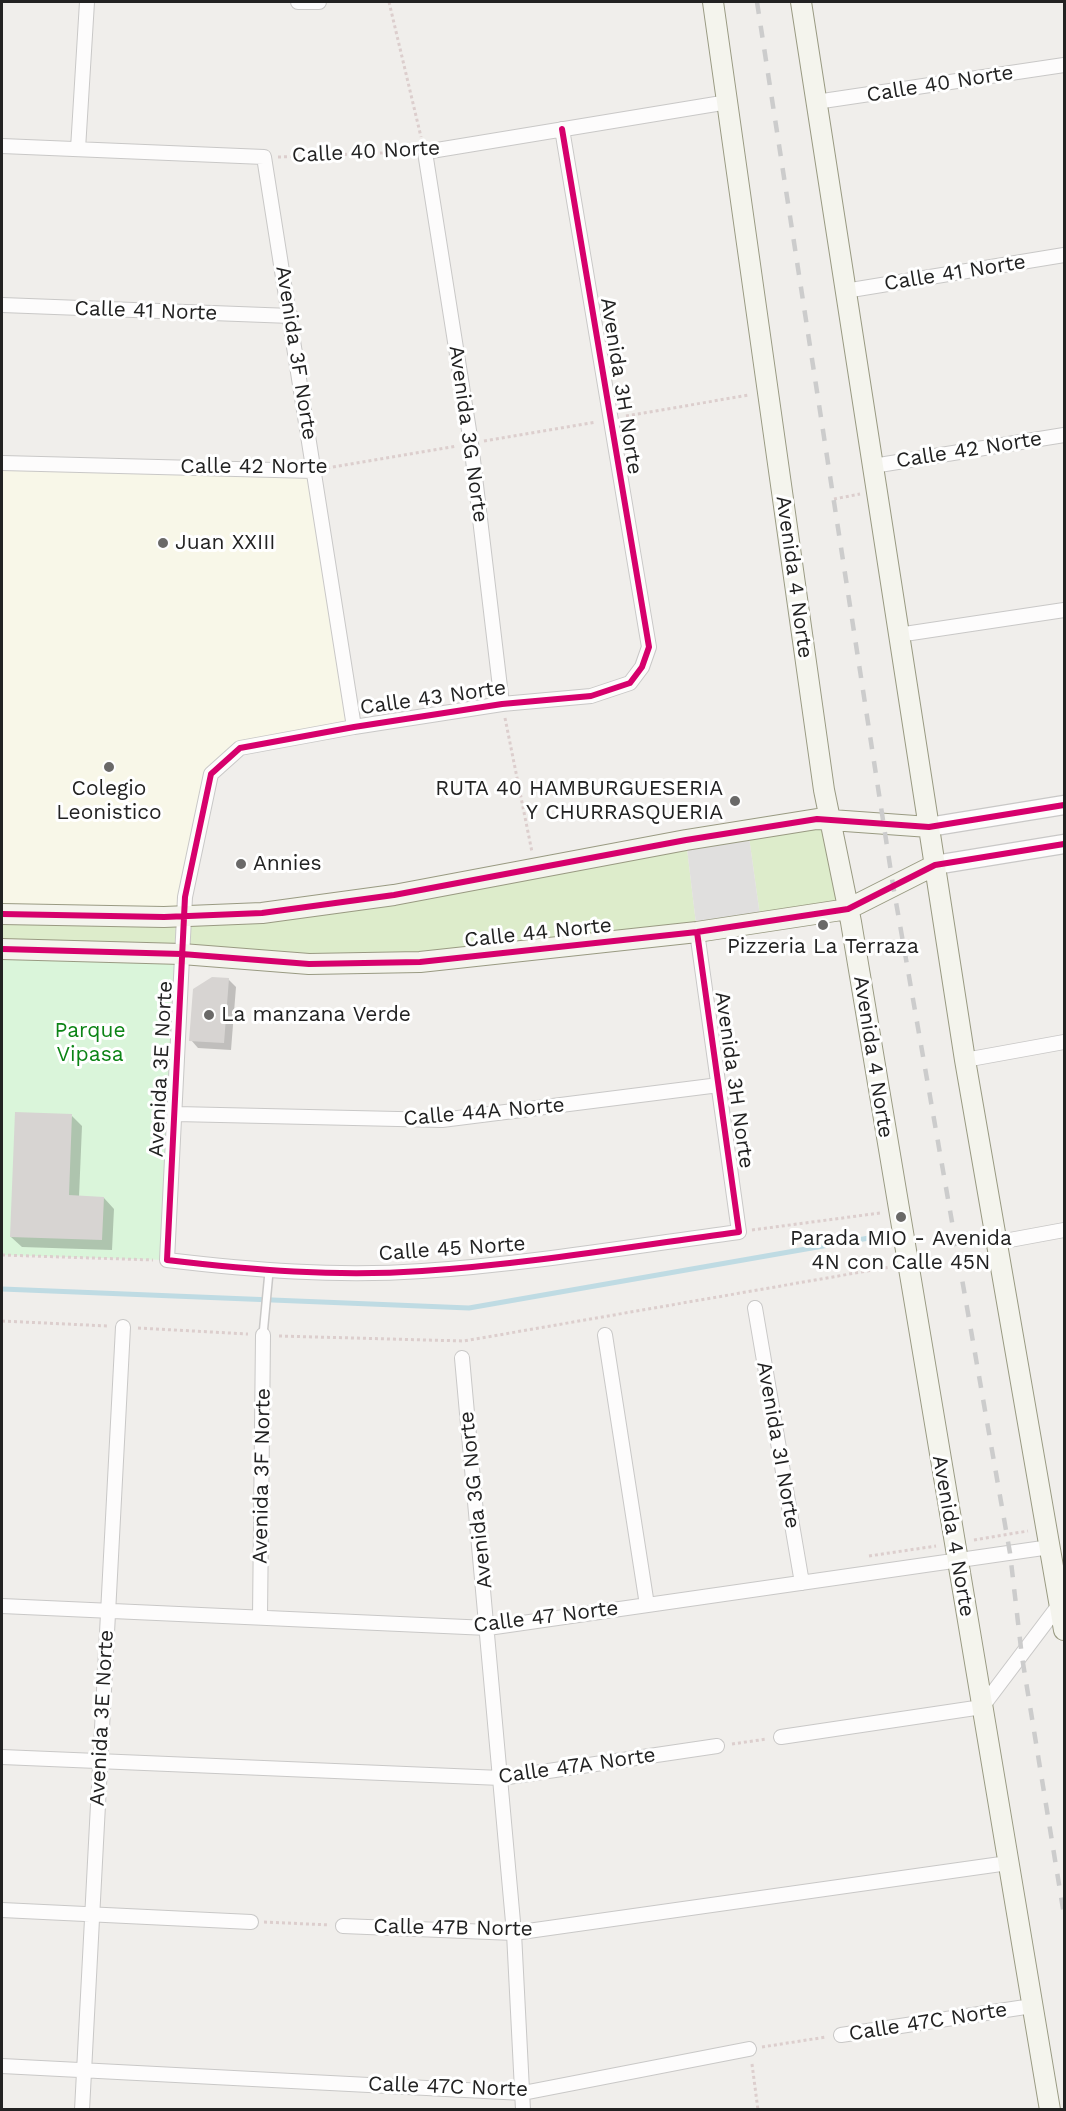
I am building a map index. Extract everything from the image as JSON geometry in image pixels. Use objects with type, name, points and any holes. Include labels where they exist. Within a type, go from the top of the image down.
[{"type":"main road","name":"Avenida 4 Norte","points":[[713,2],[830,820],[848,909],[1050,2109]]},
{"type":"main road","points":[[801,2],[965,1060],[1062,1601],[1065,1630]]},
{"type":"main road","points":[[2,914],[184,917],[273,912],[394,895],[686,840],[817,819],[929,827]]},
{"type":"main road","name":"Calle 44 Norte","points":[[2,949],[182,954],[309,964],[420,962],[697,932],[848,909],[935,866]]},
{"type":"street","points":[[78,149],[87,2]]},
{"type":"street","points":[[298,2],[319,2]]},
{"type":"street","name":"Calle 40 Norte","points":[[816,102],[1065,65]]},
{"type":"street","name":"Calle 40 Norte","points":[[424,152],[728,102]]},
{"type":"street","name":"Avenida 3H Norte","points":[[562,129],[649,647]]},
{"type":"street","name":"Calle 40 Norte","points":[[2,146],[264,157]]},
{"type":"street","name":"Avenida 3G Norte","points":[[424,152],[471,443],[502,704]]},
{"type":"street","name":"Avenida 3F Norte","points":[[264,157],[291,316],[354,727]]},
{"type":"street","name":"Calle 41 Norte","points":[[845,291],[1065,255]]},
{"type":"street","name":"Calle 41 Norte","points":[[2,305],[291,316]]},
{"type":"street","name":"Calle 42 Norte","points":[[873,465],[1065,435]]},
{"type":"street","name":"Calle 42 Norte","points":[[2,464],[314,471]]},
{"type":"street","points":[[898,635],[1065,610]]},
{"type":"street","name":"Calle 43 Norte","points":[[211,774],[240,748],[354,727],[502,704],[591,696],[630,683],[642,667],[649,647]]},
{"type":"street","name":"Avenida 3E Norte","points":[[167,1260],[184,917],[194,845],[211,774]]},
{"type":"street","points":[[929,827],[1065,805]]},
{"type":"street","name":"Calle 44 Norte","points":[[935,866],[1065,844]]},
{"type":"street","name":"Avenida 3H Norte","points":[[697,932],[739,1232]]},
{"type":"street","points":[[965,1060],[1065,1042]]},
{"type":"street","name":"Calle 44A Norte","points":[[176,1114],[442,1120],[719,1085]]},
{"type":"street","points":[[999,1242],[1065,1230]]},
{"type":"street","name":"Calle 45 Norte","points":[[167,1260],[269,1272],[430,1270],[559,1256],[739,1232]]},
{"type":"street","name":"Avenida 3I Norte","points":[[755,1308],[802,1583]]},
{"type":"street","name":"Avenida 3E Norte","points":[[82,2109],[123,1327]]},
{"type":"street","name":"Avenida 3F Norte","points":[[260,1617],[264,1330]]},
{"type":"street","points":[[605,1335],[647,1605]]},
{"type":"street","name":"Avenida 3G Norte","points":[[462,1358],[514,1933],[523,2109]]},
{"type":"street","name":"Calle 47 Norte","points":[[2,1606],[488,1628],[958,1561],[1049,1537]]},
{"type":"street","points":[[781,1737],[982,1707],[1022,1657],[1062,1601]]},
{"type":"street","name":"Calle 47A Norte","points":[[2,1757],[501,1778],[717,1746]]},
{"type":"street","name":"Calle 47B Norte","points":[[344,1926],[514,1933],[1008,1863]]},
{"type":"street","points":[[2,1910],[251,1922]]},
{"type":"street","name":"Calle 47C Norte","points":[[841,2035],[1032,2006]]},
{"type":"street","name":"Calle 47C Norte","points":[[2,2066],[523,2093],[749,2049]]},
{"type":"lane","points":[[264,1330],[269,1272]]},
{"type":"path","points":[[389,2],[424,152]]},
{"type":"path","points":[[502,704],[535,868]]},
{"type":"path","points":[[739,1232],[880,1213]]},
{"type":"path","points":[[2,1255],[167,1260]]},
{"type":"path","points":[[2,1321],[123,1327],[264,1330],[464,1341],[890,1267]]},
{"type":"path","points":[[974,1540],[1049,1537]]},
{"type":"path","points":[[717,1746],[781,1737]]},
{"type":"path","points":[[749,2049],[758,2109]]},
{"type":"shaded area","points":[[2,463],[314,471],[354,727],[240,748],[211,774],[184,917],[2,914]]},
{"type":"shaded area","points":[[748,830],[761,923],[697,932],[686,840]]},
{"type":"green space","points":[[829,820],[848,909],[761,923],[748,830]]},
{"type":"green space","points":[[686,840],[697,932],[420,962],[2,949],[2,914],[203,917]]},
{"type":"green space","name":"Parque Vipasa","points":[[2,949],[182,954],[167,1260],[2,1255]]},
{"type":"building","name":"La manzana Verde","points":[[212,977],[229,978],[224,1043],[189,1041],[193,989]]},
{"type":"building","points":[[15,1112],[72,1114],[69,1195],[104,1197],[102,1240],[10,1237]]},
{"type":"waterway","points":[[2,1289],[469,1308],[886,1235]]},
{"type":"railway","points":[[757,2],[893,885],[1010,1553],[1022,1657],[1064,1915]]},
{"type":"cycle path","points":[[562,129],[649,647],[642,667],[630,683],[591,696],[502,704],[354,727],[240,748],[211,774],[185,897],[167,1260],[294,1272],[390,1273],[501,1264],[739,1232],[697,932]]},
{"type":"cycle path","points":[[2,914],[164,917],[262,913],[394,895],[686,840],[817,819],[929,827],[1064,805]]},
{"type":"cycle path","points":[[2,949],[182,954],[309,964],[420,962],[697,932],[848,909],[935,865],[1064,844]]},
{"type":"place","name":"Juan XXIII","points":[[163,543]]},
{"type":"place","name":"Colegio Leonistico","points":[[109,767]]},
{"type":"place","name":"RUTA 40 HAMBURGUESERIA Y CHURRASQUERIA","points":[[735,801]]},
{"type":"place","name":"Annies","points":[[241,864]]},
{"type":"place","name":"Pizzeria La Terraza","points":[[823,925]]},
{"type":"place","name":"La manzana Verde","points":[[209,1015]]},
{"type":"place","name":"Parada MIO - Avenida 4N con Calle 45N","points":[[901,1217]]}]
